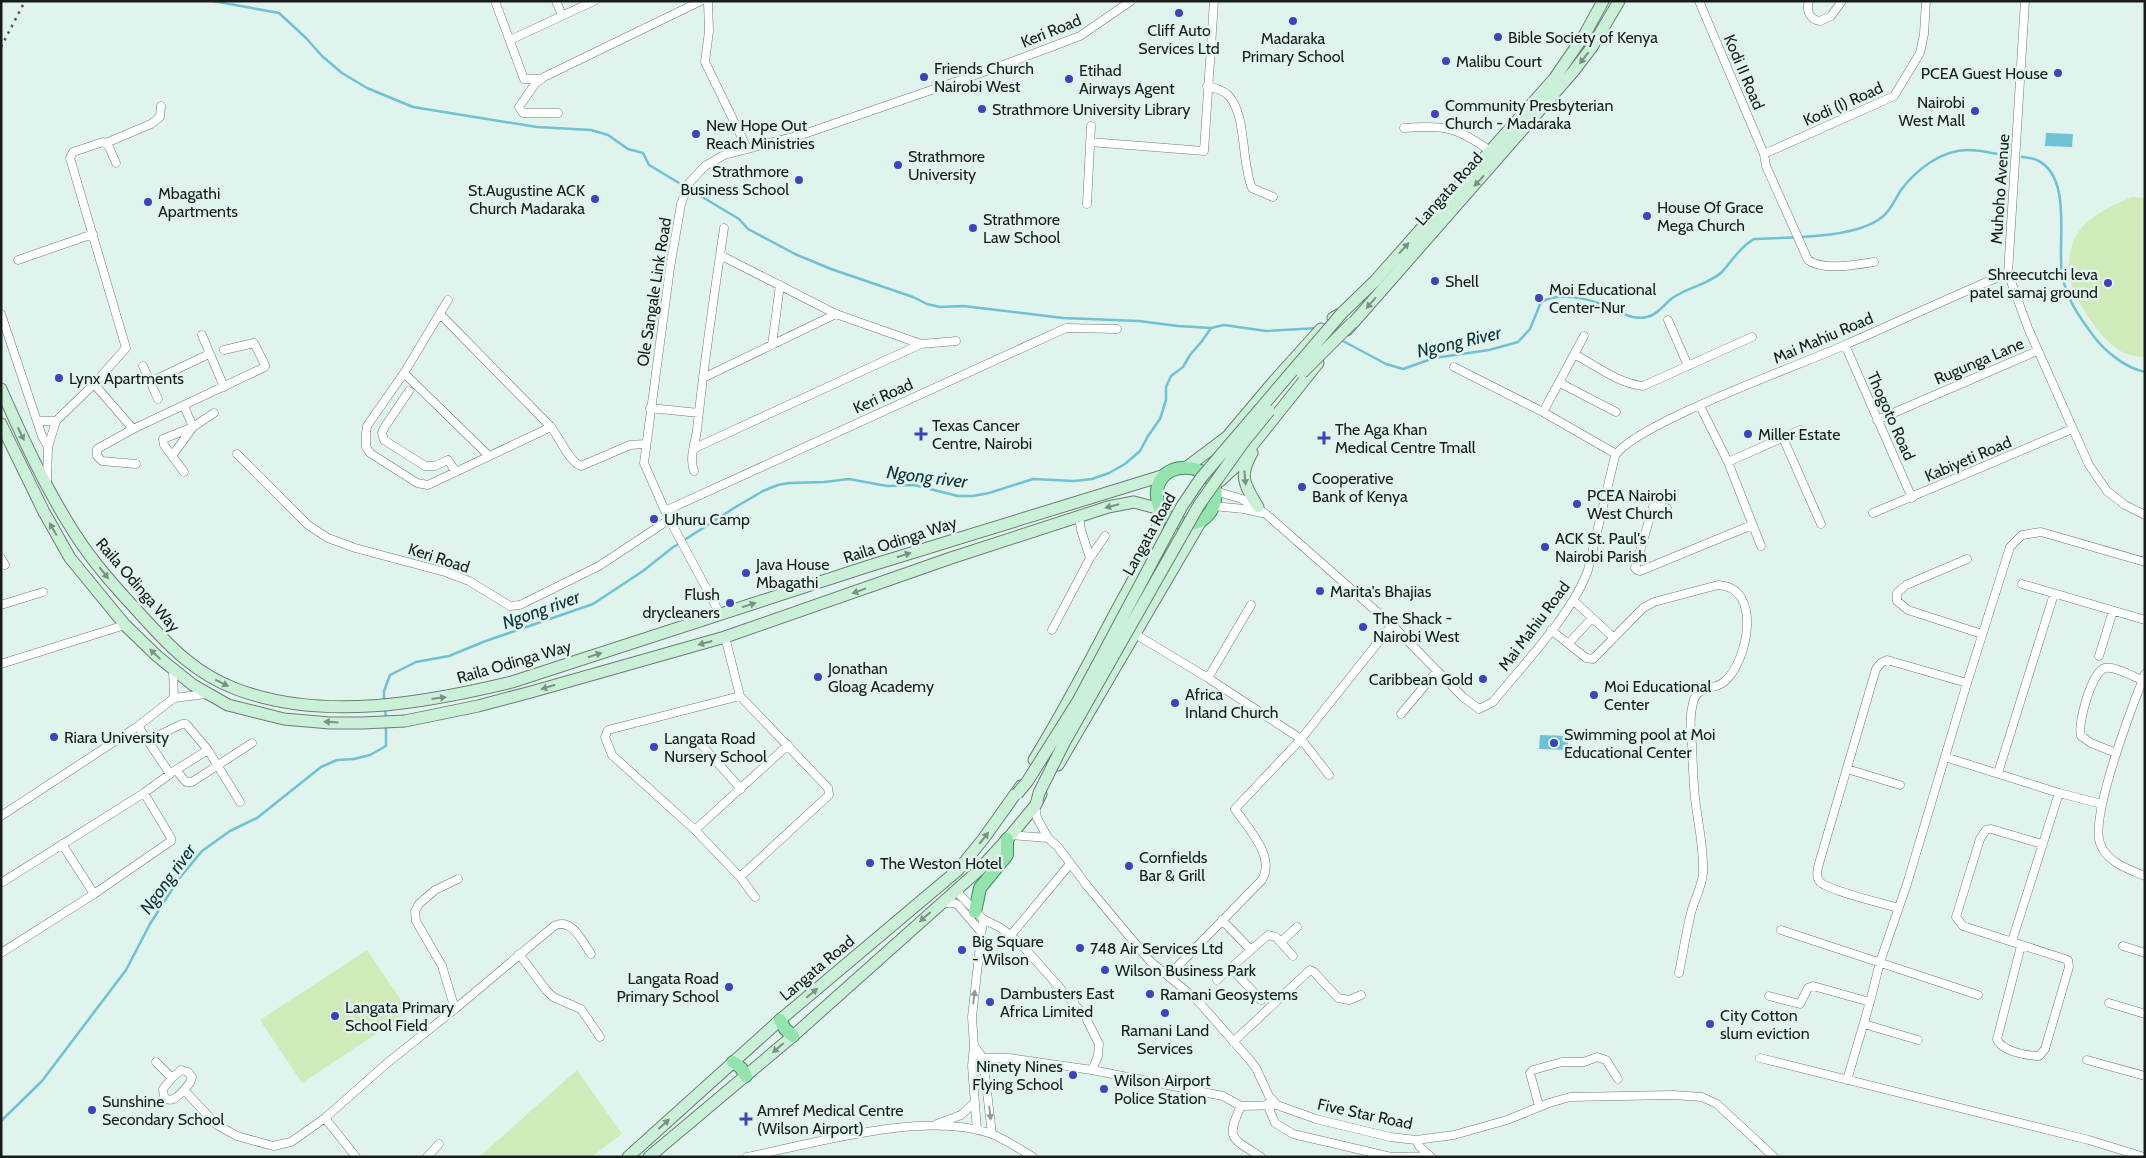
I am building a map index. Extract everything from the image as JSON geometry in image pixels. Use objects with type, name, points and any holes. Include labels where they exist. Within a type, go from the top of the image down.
[{"type":"main road","name":"Langata Road","points":[[1187,466],[1228,437],[1275,380],[1325,326],[1375,281],[1554,79],[1585,34],[1603,1]]},
{"type":"main road","name":"Langata Road","points":[[1214,489],[1352,323],[1480,180],[1573,72],[1592,47],[1619,1]]},
{"type":"main road","name":"Langata Road","points":[[1036,803],[1039,793],[1064,743],[1199,505],[1243,443],[1281,396],[1328,344],[1352,323]]},
{"type":"main road","name":"Langata Road","points":[[628,1157],[780,1020],[958,870],[1032,774],[1078,702],[1182,506],[1201,478],[1325,326]]},
{"type":"main road","name":"Raila Odinga Way","points":[[1,390],[32,456],[75,534],[114,586],[175,652],[202,673],[236,689],[278,701],[321,706],[390,705],[451,697],[512,682],[869,566],[1165,475]]},
{"type":"main road","points":[[1262,510],[1246,487],[1243,476],[1245,466],[1272,420]]},
{"type":"main road","name":"Raila Odinga Way","points":[[1,424],[44,512],[70,558],[125,625],[173,670],[206,694],[242,710],[284,719],[330,723],[385,722],[437,716],[478,706],[726,637],[876,584],[1108,507],[1134,502],[1161,510]]},
{"type":"main road","points":[[1187,466],[1205,474],[1214,489],[1213,506],[1201,521],[1180,524],[1170,520],[1161,510],[1157,502],[1158,487],[1165,475],[1173,470],[1187,466]]},
{"type":"main road","name":"Langata Road","points":[[1017,794],[1148,555],[1161,510]]},
{"type":"main road","name":"Langata Road","points":[[649,1157],[793,1036],[979,870],[1009,837],[1036,803],[1201,521]]},
{"type":"main road","points":[[869,566],[876,584]]},
{"type":"main road","points":[[576,661],[582,677]]},
{"type":"main road","points":[[979,916],[980,888],[1007,855],[1009,837]]},
{"type":"main road","points":[[780,1020],[793,1036]]},
{"type":"main road","points":[[733,1062],[746,1076]]},
{"type":"street","points":[[494,1],[524,79],[539,79],[701,1]]},
{"type":"street","points":[[556,1],[562,15]]},
{"type":"street","points":[[510,40],[594,1]]},
{"type":"street","points":[[708,1],[709,31],[705,62],[747,148]]},
{"type":"street","name":"Keri Road","points":[[747,148],[804,134],[1070,40],[1086,33],[1131,1]]},
{"type":"street","points":[[1090,142],[1204,151],[1214,1]]},
{"type":"street","name":"Kodi II Road","points":[[1699,1],[1764,154],[1766,166],[1792,228],[1808,260],[1815,264],[1851,266],[1874,262]]},
{"type":"street","points":[[1809,1],[1808,13],[1813,19],[1820,21],[1831,16],[1842,1]]},
{"type":"street","name":"Kodi (I) Road","points":[[1764,154],[1894,96],[1920,53],[1924,34],[1926,1]]},
{"type":"street","name":"Muhoho Avenue","points":[[2025,1],[2008,273],[2038,351],[2081,450],[2100,482],[2118,500],[2145,515]]},
{"type":"street","points":[[539,79],[519,107],[523,113],[558,113]]},
{"type":"street","points":[[1207,86],[1221,90],[1230,96],[1242,128],[1245,165],[1252,188],[1273,197]]},
{"type":"street","points":[[47,485],[48,451],[56,421],[124,352],[126,344],[70,158],[73,152],[99,142],[106,143],[151,124],[160,117],[161,106]]},
{"type":"street","points":[[1086,204],[1091,126]]},
{"type":"street","points":[[1404,128],[1426,126],[1452,128],[1469,136],[1490,151]]},
{"type":"street","points":[[106,143],[116,163]]},
{"type":"street","name":"Ole Sangale Link Road","points":[[720,614],[665,511],[646,470],[643,456],[681,204],[689,183],[704,166],[713,159],[747,148]]},
{"type":"street","points":[[694,471],[691,463],[695,448],[698,413],[724,228]]},
{"type":"street","points":[[18,260],[93,234]]},
{"type":"street","points":[[720,255],[836,314],[921,344]]},
{"type":"street","name":"Mai Mahiu Road","points":[[1262,510],[1392,625],[1463,698],[1479,709],[1484,708],[1494,702],[1551,630],[1582,586],[1588,570],[1616,454],[1626,444],[1637,436],[1700,406],[2008,273]]},
{"type":"street","points":[[772,345],[780,285]]},
{"type":"street","points":[[448,300],[404,373],[367,426],[366,448],[370,453],[422,485],[433,484],[551,427]]},
{"type":"street","points":[[1,314],[48,451]]},
{"type":"street","points":[[703,378],[836,314]]},
{"type":"street","points":[[440,315],[551,427],[560,438],[574,463],[581,466],[630,445],[645,444]]},
{"type":"street","points":[[1668,320],[1688,366]]},
{"type":"street","name":"Keri Road","points":[[665,511],[1066,328],[1117,329]]},
{"type":"street","points":[[202,335],[224,387]]},
{"type":"street","points":[[1543,412],[1576,355],[1584,336]]},
{"type":"street","points":[[1576,355],[1634,385],[1643,386],[1752,337]]},
{"type":"street","points":[[695,448],[921,344],[956,341]]},
{"type":"street","points":[[136,464],[102,461],[96,452],[98,447],[132,429],[264,369],[265,364],[254,343],[224,350]]},
{"type":"street","name":"Thogoto Road","points":[[1844,345],[1912,498]]},
{"type":"street","name":"Rugunga Lane","points":[[1878,420],[2038,351]]},
{"type":"street","points":[[150,382],[209,354]]},
{"type":"street","points":[[143,366],[158,399]]},
{"type":"street","points":[[1454,367],[1543,412],[1616,454]]},
{"type":"street","points":[[404,373],[488,456]]},
{"type":"street","points":[[1560,383],[1616,412]]},
{"type":"street","points":[[94,384],[132,429]]},
{"type":"street","points":[[408,391],[382,432],[384,440],[425,466],[435,466],[448,460],[456,472]]},
{"type":"street","points":[[184,406],[193,427]]},
{"type":"street","points":[[1700,406],[1728,462],[1761,546]]},
{"type":"street","points":[[650,408],[698,413]]},
{"type":"street","points":[[184,472],[164,445],[163,439],[193,427],[214,413]]},
{"type":"street","points":[[37,421],[56,421]]},
{"type":"street","points":[[172,456],[193,427]]},
{"type":"street","name":"Kabiyeti Road","points":[[1873,513],[2072,429]]},
{"type":"street","points":[[1728,462],[1800,430]]},
{"type":"street","points":[[1783,438],[1821,524]]},
{"type":"street","points":[[32,456],[48,451]]},
{"type":"street","name":"Keri Road","points":[[237,454],[308,525],[328,538],[355,548],[445,572],[468,581],[510,606],[520,605],[600,566],[670,519]]},
{"type":"street","points":[[1214,489],[1242,499],[1262,510]]},
{"type":"street","points":[[1667,508],[1657,505],[1653,508],[1635,568],[1637,570],[1640,571],[1752,524]]},
{"type":"street","points":[[1213,506],[1262,510]]},
{"type":"street","points":[[1079,517],[1090,558]]},
{"type":"street","points":[[1847,1080],[1880,962],[2007,554],[2014,542],[2022,535],[2034,532],[2047,533],[2145,562]]},
{"type":"street","points":[[1052,630],[1090,558],[1105,536]]},
{"type":"street","points":[[1,558],[4,565],[1,566]]},
{"type":"street","points":[[1967,559],[1906,585],[1897,593],[1897,601],[1908,610],[1982,634]]},
{"type":"street","points":[[2022,584],[2145,620]]},
{"type":"street","points":[[1551,630],[1586,658],[1593,659],[1643,608],[1654,602],[1711,586],[1724,585],[1740,597],[1746,606],[1747,635],[1737,664],[1725,682],[1707,688],[1697,694],[1693,702],[1690,723],[1694,782],[1702,842],[1703,876],[1691,912],[1679,973]]},
{"type":"street","points":[[1,606],[43,592]]},
{"type":"street","points":[[1998,773],[2054,594]]},
{"type":"street","points":[[1573,600],[1614,638]]},
{"type":"street","points":[[1208,678],[1251,605]]},
{"type":"street","points":[[2099,656],[2113,611]]},
{"type":"street","points":[[1568,643],[1592,618]]},
{"type":"street","points":[[1,664],[125,625]]},
{"type":"street","points":[[1168,976],[1262,880],[1267,872],[1267,863],[1262,851],[1235,809],[1300,739],[1392,625]]},
{"type":"street","points":[[1135,634],[1208,678],[1300,739],[1329,775]]},
{"type":"street","points":[[726,637],[740,696],[828,788],[829,795],[740,877]]},
{"type":"street","points":[[1898,908],[1834,889],[1821,883],[1817,876],[1818,867],[1876,670],[1884,660],[1893,661],[1966,683]]},
{"type":"street","points":[[2116,753],[2091,744],[2081,736],[2079,731],[2092,683],[2099,670],[2108,668],[2144,677],[2116,753],[2102,804],[2098,834],[2100,844],[2116,862],[2145,876]]},
{"type":"street","points":[[173,670],[174,698]]},
{"type":"street","points":[[1401,714],[1437,671]]},
{"type":"street","points":[[1,816],[138,726],[174,698],[206,694]]},
{"type":"street","points":[[740,696],[608,730],[606,732],[606,743],[612,755],[695,830],[740,877],[755,897]]},
{"type":"street","points":[[159,736],[182,724],[186,724],[208,750],[240,802]]},
{"type":"street","points":[[138,726],[173,772],[186,782],[192,782],[252,744]]},
{"type":"street","points":[[700,743],[741,789]]},
{"type":"street","points":[[695,830],[788,745]]},
{"type":"street","points":[[1,883],[208,750]]},
{"type":"street","points":[[1945,757],[2059,793],[2102,804]]},
{"type":"street","points":[[1847,769],[1900,785]]},
{"type":"street","points":[[1,953],[94,894],[171,841],[144,792]]},
{"type":"street","points":[[2012,941],[2059,793]]},
{"type":"street","points":[[1036,803],[1036,818],[1048,838],[1058,847],[1150,961],[1197,1000],[1256,1068],[1261,1082],[1277,1105]]},
{"type":"street","points":[[2021,946],[1997,1039],[2003,1047],[2039,1056],[2045,1049],[2069,963],[2066,959],[1964,926],[1957,920],[1956,915],[1980,839],[1986,830],[1992,829],[2042,844]]},
{"type":"street","points":[[1009,837],[1048,838]]},
{"type":"street","points":[[62,844],[94,894]]},
{"type":"street","points":[[1011,935],[1070,864]]},
{"type":"street","points":[[455,1009],[442,966],[416,922],[415,910],[435,890],[458,879]]},
{"type":"street","points":[[956,891],[979,916],[1011,935],[1034,957],[1091,1025],[1099,1044],[1098,1056],[1092,1070]]},
{"type":"street","points":[[941,904],[954,903],[958,905],[981,932]]},
{"type":"street","points":[[977,1130],[972,1066],[974,1046],[972,1017],[981,932],[979,916]]},
{"type":"street","points":[[1222,920],[1250,949]]},
{"type":"street","points":[[184,1090],[217,1126],[237,1136],[273,1146],[282,1146],[291,1142],[324,1118],[519,954],[559,924],[566,924],[574,929],[591,954]]},
{"type":"street","points":[[1280,942],[1297,927]]},
{"type":"street","points":[[1781,930],[1978,996]]},
{"type":"street","points":[[1217,980],[1268,935],[1276,937],[1294,956]]},
{"type":"street","points":[[2123,946],[2145,953]]},
{"type":"street","points":[[519,954],[553,997],[581,1009],[600,1037]]},
{"type":"street","points":[[1231,968],[1261,1000]]},
{"type":"street","points":[[1233,1042],[1310,970],[1338,998],[1349,1000],[1361,995]]},
{"type":"street","points":[[1769,996],[1800,1004],[1808,988],[1811,986],[1870,1002]]},
{"type":"street","points":[[2109,1003],[2145,1014]]},
{"type":"street","points":[[1864,1024],[1918,1040]]},
{"type":"street","points":[[974,1046],[983,1058],[992,1134]]},
{"type":"street","points":[[1539,1106],[1530,1073],[1532,1070],[1562,1062],[1581,1062],[1597,1057],[1606,1060],[1618,1079]]},
{"type":"street","points":[[972,1066],[983,1058],[1009,1058],[1092,1070],[1223,1096],[1241,1106],[1231,1127],[1231,1132],[1239,1143],[1261,1157]]},
{"type":"street","points":[[1760,1058],[2089,1140],[2144,1157]]},
{"type":"street","points":[[2087,1060],[2145,1076]]},
{"type":"street","points":[[156,1062],[172,1078]]},
{"type":"street","points":[[181,1070],[188,1072],[192,1077],[184,1090],[174,1099],[170,1100],[164,1097],[163,1089],[181,1070]]},
{"type":"street","name":"Five Star Road","points":[[1241,1106],[1277,1105],[1316,1119],[1390,1137],[1416,1140],[1454,1135],[1508,1120],[1539,1106],[1570,1097],[1593,1095],[1702,1097],[1728,1112],[1774,1157]]},
{"type":"street","points":[[936,1125],[961,1115],[975,1102]]},
{"type":"street","points":[[1268,1104],[1275,1123],[1293,1134],[1392,1157],[1430,1156]]},
{"type":"street","points":[[324,1118],[356,1157]]},
{"type":"street","points":[[747,1157],[892,1128],[936,1125],[977,1130],[992,1134],[1033,1157]]},
{"type":"street","points":[[1416,1140],[1419,1146],[1430,1156]]},
{"type":"street","points":[[427,1157],[439,1144]]},
{"type":"green space","name":"Shreecutchi leva patel samaj ground","points":[[2132,197],[2145,198],[2145,357],[2133,356],[2122,352],[2105,338],[2082,306],[2071,284],[2069,274],[2070,252],[2078,232],[2098,214]]},
{"type":"green space","name":"Langata Primary School Field","points":[[367,950],[409,1012],[302,1083],[260,1020]]},
{"type":"green space","points":[[577,1070],[622,1134],[591,1157],[479,1157]]},
{"type":"water","points":[[2046,133],[2073,134],[2072,147],[2045,146]]},
{"type":"water","name":"Swimming pool at Moi Educational Center","points":[[1540,735],[1568,736],[1568,750],[1539,749]]},
{"type":"waterway","points":[[213,1],[279,13],[342,73],[367,88],[413,107],[537,127],[591,130],[608,135],[628,149],[643,153],[649,165],[739,219],[748,229],[795,254],[831,269],[913,297],[927,304],[940,307],[963,306],[1063,318],[1139,321],[1178,326],[1211,328],[1224,325],[1266,331],[1318,328]]},
{"type":"waterway","name":"Ngong River","points":[[1343,341],[1386,364],[1403,369],[1434,358],[1489,350],[1518,342],[1530,329],[1541,302],[1555,297],[1589,300],[1636,318],[1651,316],[1677,295],[1704,283],[1722,272],[1740,250],[1754,239],[1818,236],[1851,231],[1878,220],[1891,207],[1901,190],[1914,175],[1939,157],[1948,153],[1968,150],[2009,156]]},
{"type":"waterway","name":"Ngong River","points":[[2022,157],[2037,160],[2048,169],[2055,181],[2061,212],[2062,274],[2074,308],[2105,349],[2117,359],[2145,372]]},
{"type":"waterway","name":"Ngong river","points":[[384,702],[384,691],[390,675],[416,662],[449,656],[483,642],[593,604],[643,571],[672,548],[734,508],[763,491],[778,485],[849,479],[887,486],[914,485],[958,496],[973,496],[1033,479],[1074,481],[1092,479],[1109,473],[1125,464],[1140,451],[1160,419],[1166,400],[1166,387],[1171,376],[1183,367],[1211,328]]},
{"type":"waterway","name":"Ngong river","points":[[385,707],[386,719]]},
{"type":"waterway","name":"Ngong river","points":[[1,1121],[42,1081],[126,970],[150,924],[178,880],[202,851],[230,831],[257,818],[321,767],[337,760],[354,759],[370,755],[386,746],[386,725]]},
{"type":"railway","points":[[1,47],[25,1]]},
{"type":"place","name":"Cliff Auto Services Ltd","points":[[1179,13]]},
{"type":"place","name":"Madaraka Primary School","points":[[1293,21]]},
{"type":"place","name":"Bible Society of Kenya","points":[[1498,37]]},
{"type":"place","name":"Malibu Court","points":[[1446,61]]},
{"type":"place","name":"PCEA Guest House","points":[[2058,73]]},
{"type":"place","name":"Friends Church Nairobi West","points":[[924,77]]},
{"type":"place","name":"Etihad Airways Agent","points":[[1069,79]]},
{"type":"place","name":"Strathmore University Library","points":[[982,109]]},
{"type":"place","name":"Nairobi West Mall","points":[[1975,111]]},
{"type":"place","name":"Community Presbyterian Church - Madaraka","points":[[1435,114]]},
{"type":"place","name":"New Hope Out Reach Ministries","points":[[696,134]]},
{"type":"place","name":"Strathmore University","points":[[898,165]]},
{"type":"place","name":"Strathmore Business School","points":[[799,180]]},
{"type":"place","name":"St.Augustine ACK Church Madaraka","points":[[595,199]]},
{"type":"place","name":"Mbagathi Apartments","points":[[148,202]]},
{"type":"place","name":"House Of Grace Mega Church","points":[[1647,216]]},
{"type":"place","name":"Strathmore Law School","points":[[973,228]]},
{"type":"place","name":"Shell","points":[[1435,281]]},
{"type":"place","name":"Shreecutchi leva patel samaj ground","points":[[2108,283]]},
{"type":"place","name":"Moi Educational Center-Nur","points":[[1539,298]]},
{"type":"place","name":"Lynx Apartments","points":[[59,378]]},
{"type":"place","name":"Texas Cancer Centre, Nairobi","points":[[921,434]]},
{"type":"place","name":"Miller Estate","points":[[1748,434]]},
{"type":"place","name":"The Aga Khan Medical Centre Tmall","points":[[1324,438]]},
{"type":"place","name":"Cooperative Bank of Kenya","points":[[1302,487]]},
{"type":"place","name":"PCEA Nairobi West Church","points":[[1577,504]]},
{"type":"place","name":"Uhuru Camp","points":[[654,519]]},
{"type":"place","name":"ACK St. Paul's Nairobi Parish","points":[[1545,547]]},
{"type":"place","name":"Java House Mbagathi","points":[[746,573]]},
{"type":"place","name":"Marita's Bhajias","points":[[1320,591]]},
{"type":"place","name":"Flush drycleaners","points":[[730,603]]},
{"type":"place","name":"The Shack - Nairobi West","points":[[1363,627]]},
{"type":"place","name":"Jonathan Gloag Academy","points":[[818,677]]},
{"type":"place","name":"Caribbean Gold","points":[[1483,679]]},
{"type":"place","name":"Moi Educational Center","points":[[1594,695]]},
{"type":"place","name":"Africa Inland Church","points":[[1175,703]]},
{"type":"place","name":"Riara University","points":[[54,737]]},
{"type":"place","name":"Swimming pool at Moi Educational Center","points":[[1554,743]]},
{"type":"place","name":"Langata Road Nursery School","points":[[654,747]]},
{"type":"place","name":"The Weston Hotel","points":[[870,863]]},
{"type":"place","name":"Cornfields Bar & Grill","points":[[1129,866]]},
{"type":"place","name":"748 Air Services Ltd","points":[[1080,948]]},
{"type":"place","name":"Big Square - Wilson","points":[[962,950]]},
{"type":"place","name":"Wilson Business Park","points":[[1105,970]]},
{"type":"place","name":"Langata Road Primary School","points":[[729,987]]},
{"type":"place","name":"Ramani Geosystems","points":[[1150,994]]},
{"type":"place","name":"Dambusters East Africa Limited","points":[[990,1002]]},
{"type":"place","name":"Ramani Land Services","points":[[1165,1013]]},
{"type":"place","name":"Langata Primary School Field","points":[[335,1016]]},
{"type":"place","name":"City Cotton slum eviction","points":[[1710,1024]]},
{"type":"place","name":"Ninety Nines Flying School","points":[[1073,1075]]},
{"type":"place","name":"Wilson Airport Police Station","points":[[1104,1089]]},
{"type":"place","name":"Sunshine Secondary School","points":[[92,1110]]},
{"type":"place","name":"Amref Medical Centre (Wilson Airport)","points":[[746,1119]]}]
